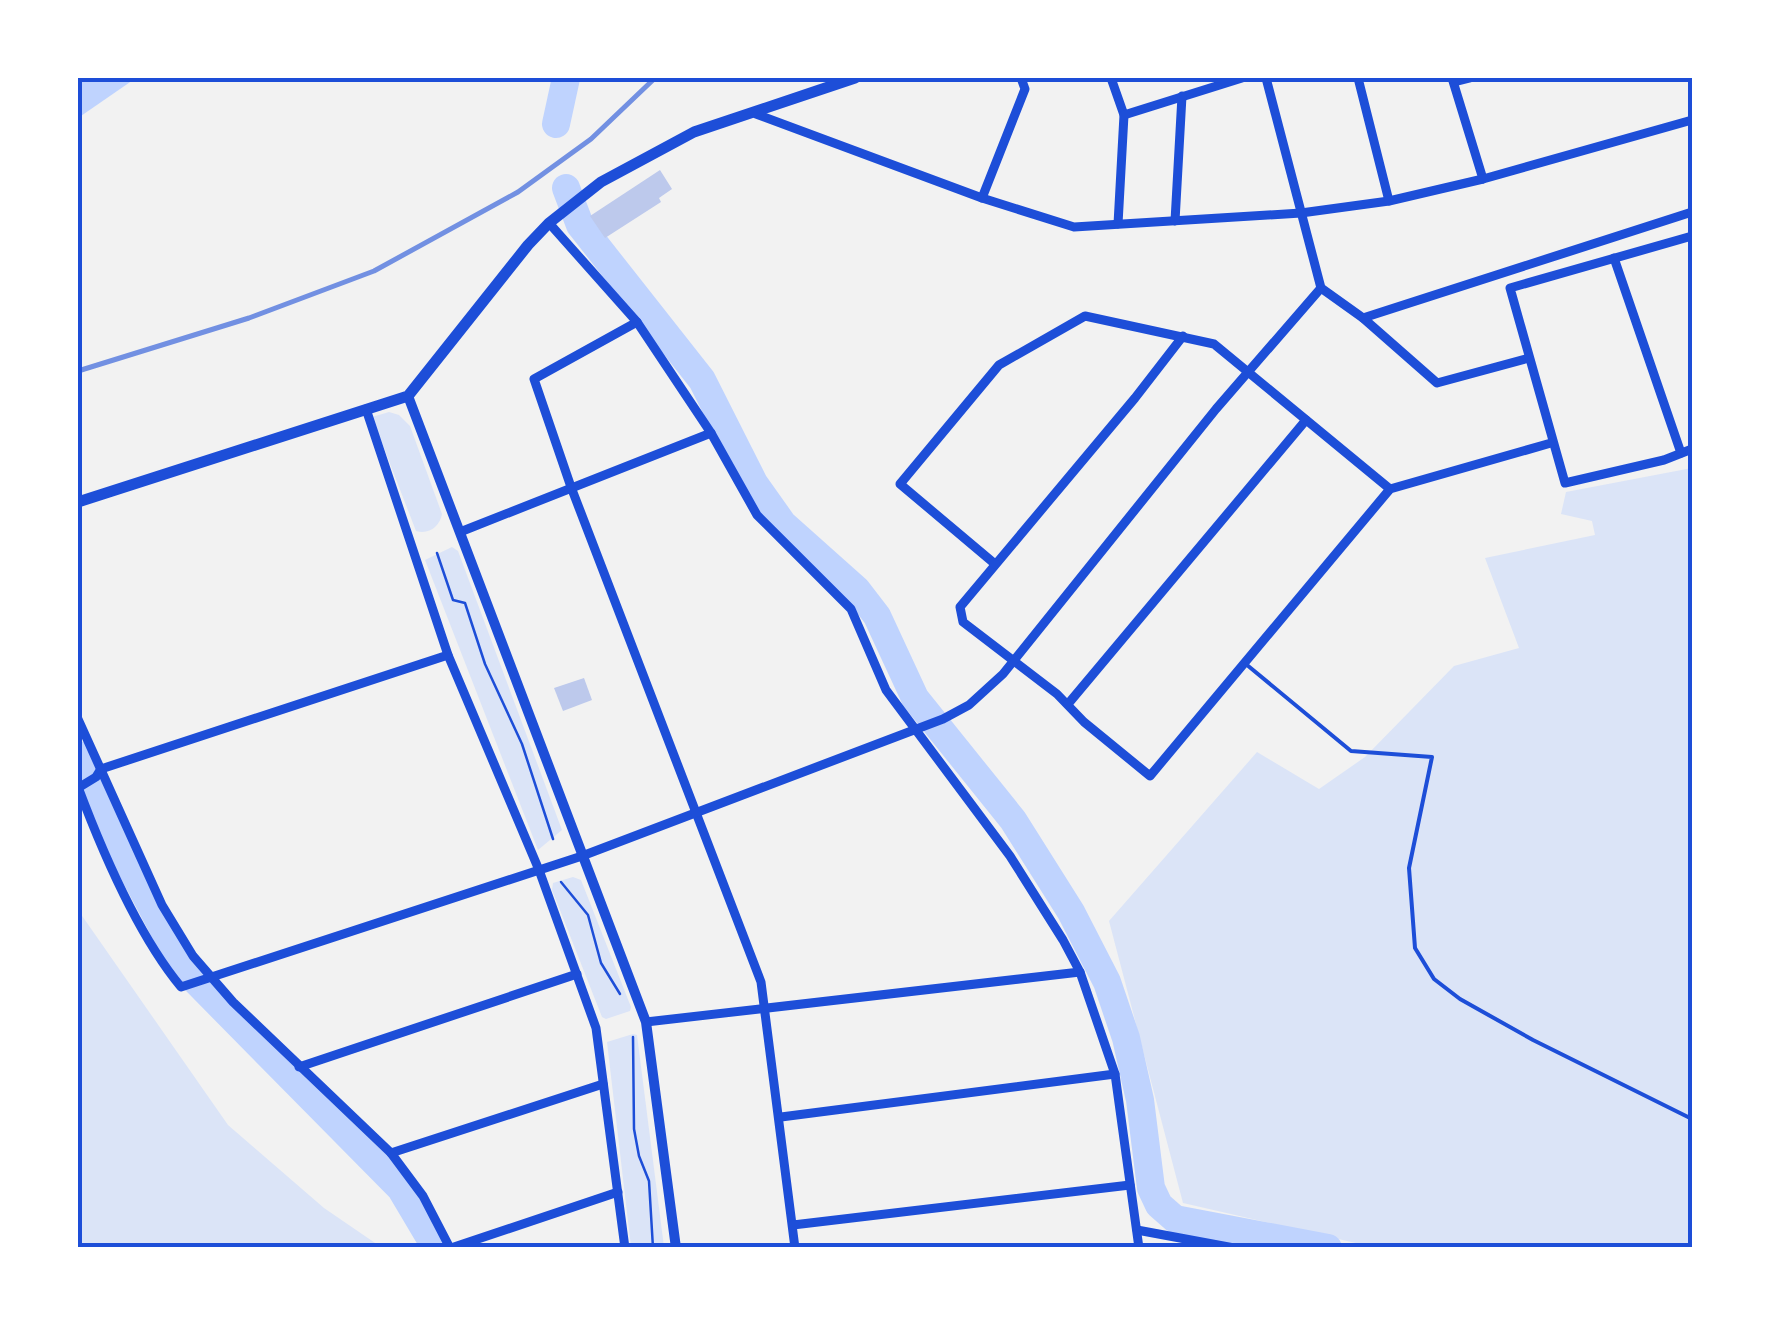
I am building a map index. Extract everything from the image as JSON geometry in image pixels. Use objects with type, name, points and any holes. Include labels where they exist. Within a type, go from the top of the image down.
[{"type":"main road","points":[[78,502],[408,396],[528,244],[602,182],[694,132],[855,78]]},
{"type":"street","points":[[982,198],[1024,89],[1021,78]]},
{"type":"street","points":[[1111,78],[1124,114],[1118,224]]},
{"type":"street","points":[[1124,114],[1242,78]]},
{"type":"street","points":[[1266,78],[1321,288],[1363,318],[1437,382],[1529,358]]},
{"type":"street","points":[[1358,78],[1390,201]]},
{"type":"street","points":[[1470,78],[1453,80],[1483,180]]},
{"type":"street","points":[[1176,221],[1182,96]]},
{"type":"street","points":[[756,114],[1074,228],[1301,213],[1390,201],[1483,180],[1692,120]]},
{"type":"street","points":[[1363,318],[1692,212]]},
{"type":"street","points":[[550,223],[637,322],[711,433],[757,515],[851,609],[886,690],[920,727],[1010,856],[1080,972],[1115,1074],[1138,1248]]},
{"type":"street","points":[[1692,236],[1510,288],[1565,483],[1692,450]]},
{"type":"street","points":[[1614,258],[1681,453]]},
{"type":"street","points":[[448,655],[99,773],[78,788],[129,902],[180,987],[582,856],[969,705],[1003,674],[1247,372],[1321,288]]},
{"type":"street","points":[[994,564],[900,484],[999,365],[1084,316],[1214,344],[1390,490]]},
{"type":"street","points":[[637,322],[534,379],[571,487],[761,982],[795,1248]]},
{"type":"street","points":[[1183,336],[960,607],[963,622],[1057,694],[1084,722],[1150,776],[1390,490],[1551,442]]},
{"type":"street","points":[[408,396],[646,1022],[676,1248]]},
{"type":"street","points":[[366,409],[448,655],[538,870],[596,1028],[625,1248]]},
{"type":"street","points":[[1068,704],[1306,420]]},
{"type":"street","points":[[460,532],[711,433]]},
{"type":"street","points":[[78,719],[99,773],[162,905],[206,977],[392,1154],[423,1196],[450,1248],[618,1192]]},
{"type":"street","points":[[646,1022],[1080,972]]},
{"type":"street","points":[[299,1067],[576,974]]},
{"type":"street","points":[[781,1118],[1115,1074]]},
{"type":"street","points":[[392,1154],[603,1084]]},
{"type":"street","points":[[792,1225],[1130,1185]]},
{"type":"street","points":[[1137,1230],[1234,1248]]},
{"type":"lane","points":[[1245,663],[1352,751],[1432,757],[1409,868],[1416,948],[1434,980],[1533,1040],[1692,1119]]},
{"type":"path","points":[[437,553],[453,600],[464,604],[496,690],[522,744],[553,839]]},
{"type":"path","points":[[561,882],[588,914],[601,962],[624,999]]},
{"type":"path","points":[[633,1036],[634,1129],[652,1199],[652,1248]]},
{"type":"shaded area","points":[[389,412],[399,415],[410,426],[442,514],[429,531],[416,531],[372,417]]},
{"type":"shaded area","points":[[1692,468],[1692,1247],[1373,1247],[1183,1203],[1109,921],[1257,752],[1319,789],[1365,757],[1454,666],[1519,648],[1485,558],[1595,535],[1592,521],[1561,514],[1566,492]]},
{"type":"shaded area","points":[[452,547],[458,551],[562,830],[538,850],[425,560]]},
{"type":"shaded area","points":[[573,877],[581,880],[631,1007],[630,1011],[606,1019],[552,890],[553,883]]},
{"type":"shaded area","points":[[78,910],[228,1125],[324,1208],[381,1247],[78,1247]]},
{"type":"shaded area","points":[[637,1035],[664,1247],[631,1247],[607,1042]]},
{"type":"water","points":[[78,78],[136,78],[78,118]]},
{"type":"building","points":[[660,170],[672,189],[659,198],[661,202],[605,238],[590,216]]},
{"type":"building","points":[[584,678],[592,700],[563,711],[554,688]]},
{"type":"waterway","points":[[556,124],[566,78]]},
{"type":"waterway","points":[[566,188],[580,225],[702,380],[754,483],[783,524],[857,590],[877,616],[915,698],[1013,820],[1071,912],[1107,982],[1126,1038],[1140,1100],[1151,1188],[1159,1205],[1175,1219],[1328,1248]]},
{"type":"waterway","points":[[78,755],[185,970],[401,1189],[436,1248]]},
{"type":"railway","points":[[78,371],[249,318],[374,271],[518,192],[591,139],[655,78]]}]
